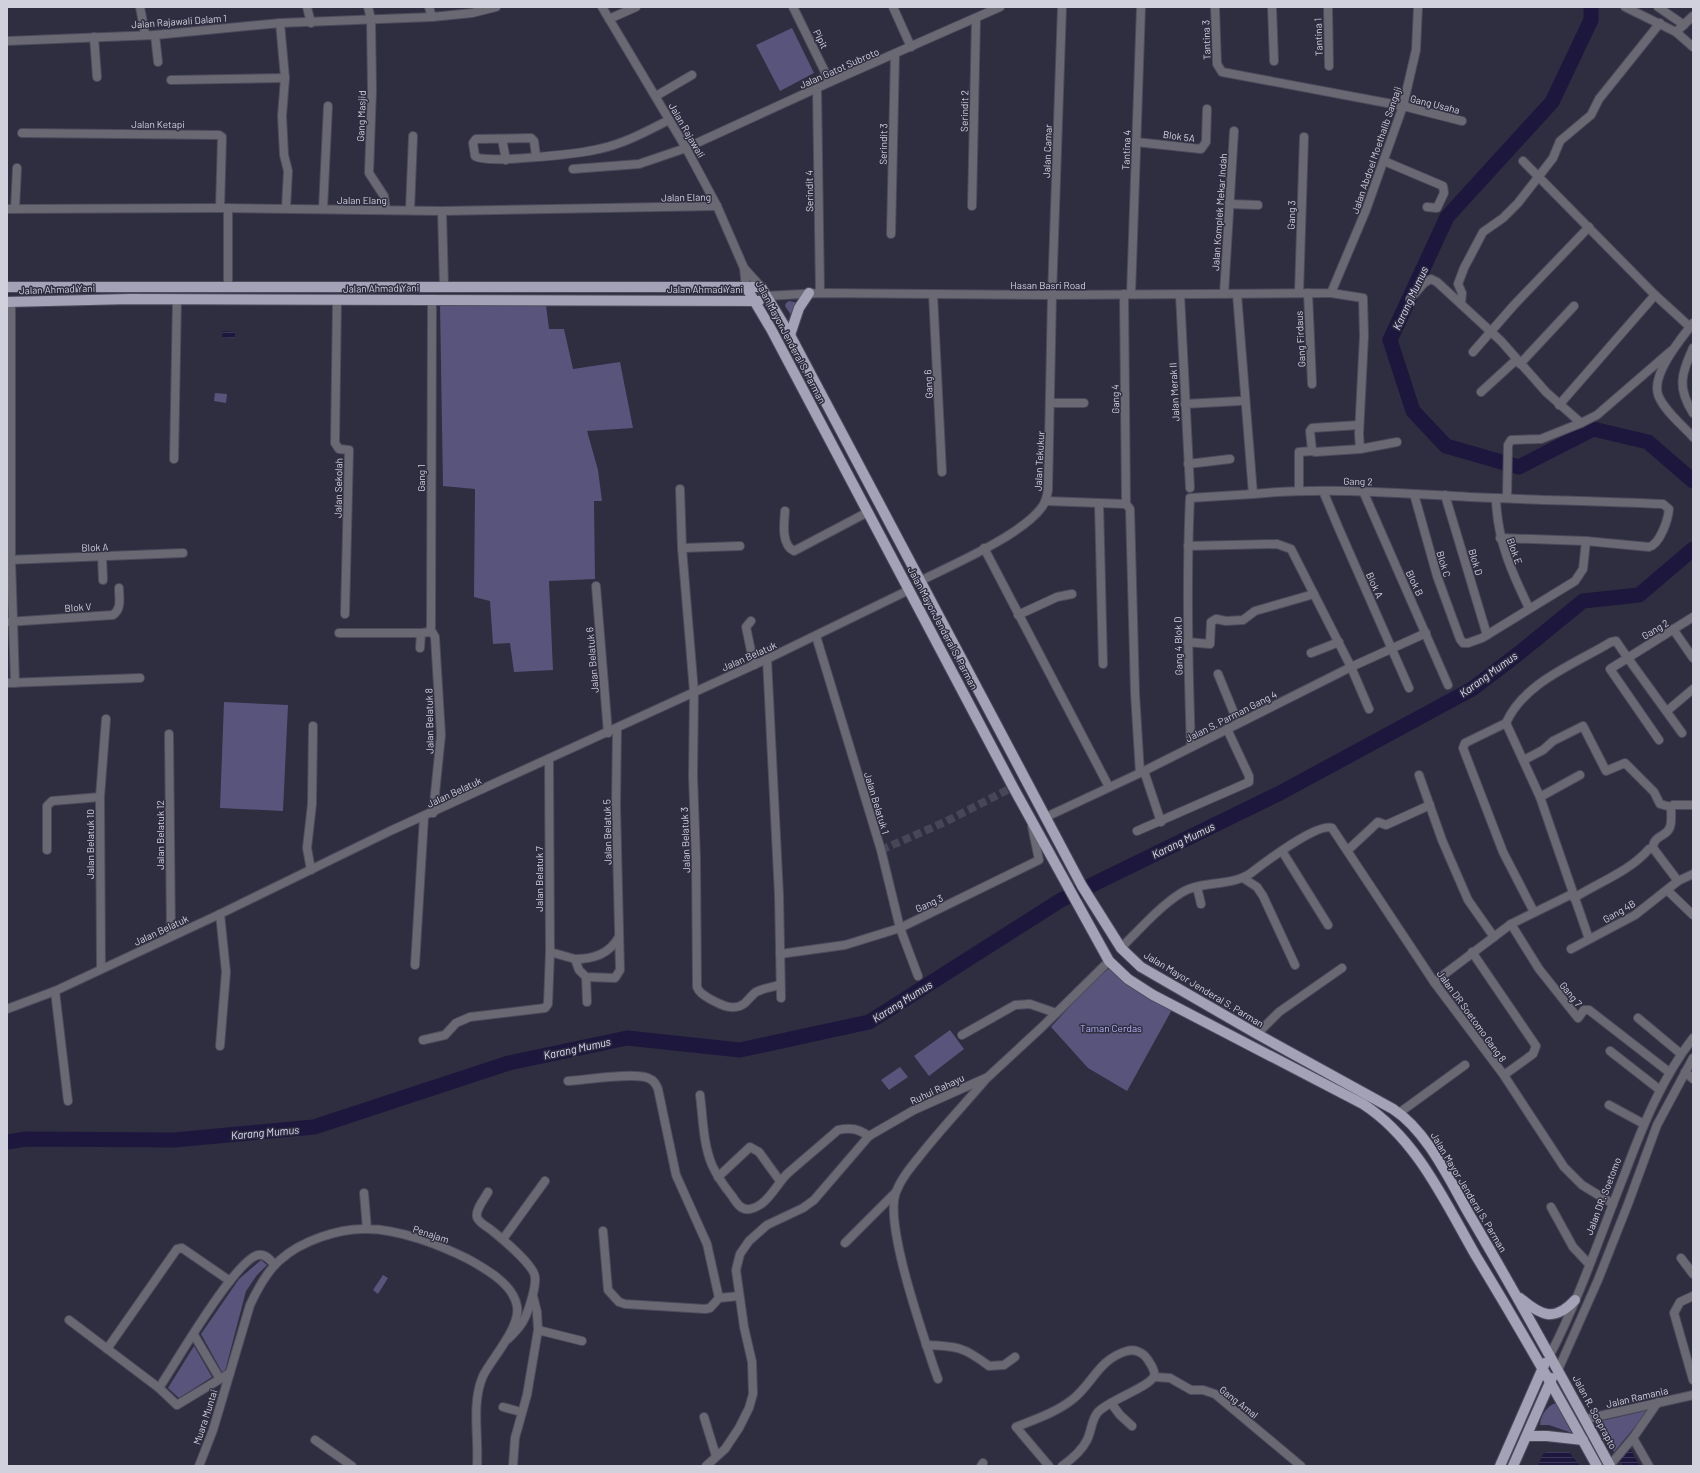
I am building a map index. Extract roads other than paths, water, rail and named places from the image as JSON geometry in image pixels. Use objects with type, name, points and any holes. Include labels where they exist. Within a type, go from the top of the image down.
[{"type":"main road","name":"Jalan Ahmad Yani","points":[[7,287],[746,287],[766,295]]},
{"type":"main road","name":"Jalan Mayor Jenderal S. Parman","points":[[746,287],[755,301],[1062,877],[1109,961],[1128,979],[1153,995],[1363,1104],[1387,1122],[1422,1164],[1550,1368]]},
{"type":"main road","points":[[790,335],[799,308],[809,293]]},
{"type":"main road","name":"Jalan Ahmad Yani","points":[[9,302],[177,299],[337,301],[755,301],[766,295]]},
{"type":"main road","name":"Jalan Mayor Jenderal S. Parman","points":[[766,295],[790,335],[1074,871],[1091,902],[1121,948],[1141,967],[1399,1113],[1415,1128],[1437,1160],[1550,1355],[1550,1381]]},
{"type":"main road","points":[[868,512],[880,506]]},
{"type":"main road","points":[[1153,995],[1161,979]]},
{"type":"main road","points":[[1515,1294],[1536,1310],[1551,1315],[1564,1311],[1575,1300]]},
{"type":"main road","name":"Jalan DR. Soetomo","points":[[1513,1466],[1550,1381],[1550,1355]]},
{"type":"main road","points":[[1500,1466],[1550,1368]]},
{"type":"main road","name":"Jalan R. Soeprapto","points":[[1550,1368],[1586,1419],[1610,1465]]},
{"type":"main road","points":[[1550,1381],[1597,1466]]},
{"type":"main road","points":[[1527,1436],[1547,1436],[1583,1440]]},
{"type":"street","points":[[140,7],[145,34]]},
{"type":"street","points":[[307,7],[311,23]]},
{"type":"street","name":"Gang Masjid","points":[[368,7],[371,19],[372,90],[369,168],[370,175],[384,196],[386,210]]},
{"type":"street","points":[[429,7],[432,17]]},
{"type":"street","name":"Jalan Rajawali Dalam 1","points":[[7,41],[155,34],[280,23],[311,23],[432,17],[472,13],[496,7]]},
{"type":"street","name":"Jalan Rajawali","points":[[602,7],[686,148],[717,206],[744,268]]},
{"type":"street","points":[[610,19],[636,7]]},
{"type":"street","name":"Pipit","points":[[793,7],[830,82]]},
{"type":"street","points":[[892,7],[911,47]]},
{"type":"street","name":"Jalan Gatot Subroto","points":[[573,169],[639,164],[686,148],[830,82],[1000,7]]},
{"type":"street","name":"Jalan Camar","points":[[1052,296],[1062,7]]},
{"type":"street","name":"Tantina 4","points":[[1128,294],[1141,7]]},
{"type":"street","name":"Tantina 3","points":[[1215,7],[1217,64],[1220,71]]},
{"type":"street","points":[[1272,7],[1274,61]]},
{"type":"street","name":"Tantina 1","points":[[1328,7],[1329,66]]},
{"type":"street","name":"Jalan Abdoel Moethalib Sangaji","points":[[1330,293],[1362,221],[1403,106],[1416,50],[1418,7]]},
{"type":"street","points":[[1625,7],[1676,32],[1693,47]]},
{"type":"street","points":[[1658,7],[1684,25]]},
{"type":"street","points":[[1676,32],[1693,16]]},
{"type":"street","name":"Serindit 2","points":[[972,206],[976,18]]},
{"type":"street","points":[[1461,304],[1462,293],[1458,284],[1464,268],[1483,232],[1513,209],[1556,154],[1560,141],[1591,115],[1599,99],[1658,22]]},
{"type":"street","points":[[280,23],[285,78],[282,116],[284,155],[288,171],[286,208]]},
{"type":"street","points":[[155,34],[158,62]]},
{"type":"street","points":[[94,37],[97,77]]},
{"type":"street","name":"Serindit 3","points":[[891,234],[895,54]]},
{"type":"street","name":"Gang Usaha","points":[[1220,71],[1403,106],[1462,121]]},
{"type":"street","points":[[656,96],[692,75]]},
{"type":"street","points":[[172,80],[285,78]]},
{"type":"street","name":"Serindit 4","points":[[817,88],[820,293]]},
{"type":"street","points":[[323,209],[328,106]]},
{"type":"street","name":"Blok 5A","points":[[1136,142],[1201,149],[1206,142],[1207,108]]},
{"type":"street","points":[[536,156],[532,138],[475,140],[473,143],[475,156],[479,159],[506,160],[599,149],[637,136],[669,120]]},
{"type":"street","name":"Jalan Komplek Mekar Indah","points":[[1224,294],[1234,131]]},
{"type":"street","name":"Jalan Ketapi","points":[[22,133],[219,135],[222,137],[224,208]]},
{"type":"street","points":[[410,210],[413,136]]},
{"type":"street","name":"Gang 3","points":[[1299,293],[1304,138]]},
{"type":"street","points":[[502,139],[506,160]]},
{"type":"street","points":[[1384,161],[1443,186],[1444,193],[1437,208],[1426,207]]},
{"type":"street","points":[[1523,161],[1538,178],[1589,227],[1655,295],[1692,325],[1675,348],[1659,377],[1657,392],[1661,401],[1693,437]]},
{"type":"street","points":[[11,209],[17,168]]},
{"type":"street","points":[[1229,204],[1258,205]]},
{"type":"street","name":"Jalan Elang","points":[[11,209],[286,208],[442,211],[717,206]]},
{"type":"street","points":[[224,208],[228,288]]},
{"type":"street","points":[[442,211],[444,287]]},
{"type":"street","points":[[1473,352],[1490,331],[1589,227]]},
{"type":"street","name":"Jalan Mayor Jenderal S. Parman","points":[[744,268],[746,287]]},
{"type":"street","name":"Jalan Mayor Jenderal S. Parman","points":[[744,268],[766,295]]},
{"type":"street","points":[[1410,299],[1424,283],[1431,279],[1437,282],[1490,331],[1559,405],[1581,423]]},
{"type":"street","name":"Hasan Basri Road","points":[[766,295],[820,293],[1052,296],[1330,293],[1363,298],[1364,336],[1359,425]]},
{"type":"street","name":"Gang Firdaus","points":[[1308,293],[1312,384]]},
{"type":"street","name":"Gang 6","points":[[933,294],[942,472]]},
{"type":"street","name":"Gang 4","points":[[1128,294],[1126,504],[1131,513],[1135,693],[1142,772],[1161,822]]},
{"type":"street","points":[[1237,294],[1253,494]]},
{"type":"street","name":"Jalan Merak II","points":[[1180,295],[1190,488]]},
{"type":"street","points":[[1559,405],[1655,295]]},
{"type":"street","name":"Jalan Tekukur","points":[[920,581],[984,548],[1031,519],[1046,501],[1050,481],[1052,296]]},
{"type":"street","points":[[174,458],[177,299]]},
{"type":"street","name":"Gang 1","points":[[431,630],[432,300]]},
{"type":"street","name":"Jalan Sekolah","points":[[337,301],[335,443],[339,449],[349,450],[345,614]]},
{"type":"street","points":[[9,302],[9,560],[11,683],[140,678]]},
{"type":"street","points":[[1481,392],[1518,362],[1574,306]]},
{"type":"street","points":[[1507,494],[1508,445],[1511,440],[1541,439],[1597,415],[1675,348]]},
{"type":"street","points":[[1693,348],[1683,370],[1682,387],[1684,395],[1693,413]]},
{"type":"street","points":[[1185,404],[1240,401]]},
{"type":"street","points":[[1051,403],[1084,403]]},
{"type":"street","points":[[1313,452],[1311,449],[1310,431],[1312,428],[1359,425],[1360,449]]},
{"type":"street","points":[[1299,491],[1299,452],[1360,449],[1397,442]]},
{"type":"street","points":[[1188,464],[1230,459]]},
{"type":"street","name":"Jalan Belatuk 3","points":[[680,489],[682,548],[694,692],[693,776],[696,859],[697,987],[700,993],[708,998],[725,1007],[730,1007],[744,1003],[751,996],[764,988],[780,985]]},
{"type":"street","name":"Gang 2","points":[[1253,494],[1299,491],[1363,491],[1496,498],[1507,494],[1663,504],[1668,508],[1669,512],[1661,533],[1653,546],[1649,547],[1586,541]]},
{"type":"street","name":"Blok A","points":[[1323,491],[1338,529],[1409,688]]},
{"type":"street","name":"Blok B","points":[[1363,491],[1448,685]]},
{"type":"street","name":"Gang 4 Blok D","points":[[1191,747],[1187,642],[1190,498],[1253,494]]},
{"type":"street","name":"Blok C","points":[[1414,494],[1436,576],[1460,639],[1463,643],[1468,643],[1487,635]]},
{"type":"street","name":"Blok D","points":[[1445,496],[1487,635]]},
{"type":"street","name":"Blok E","points":[[1496,498],[1500,538],[1514,577],[1529,608]]},
{"type":"street","points":[[1046,501],[1126,504]]},
{"type":"street","points":[[1099,504],[1103,664]]},
{"type":"street","points":[[785,511],[784,526],[786,538],[790,548],[794,551],[868,512]]},
{"type":"street","points":[[1487,635],[1529,608],[1558,592],[1580,576],[1584,566],[1586,541],[1500,538]]},
{"type":"street","points":[[1188,546],[1284,545],[1293,552],[1339,642],[1369,709]]},
{"type":"street","points":[[682,548],[740,546]]},
{"type":"street","points":[[984,548],[1109,787]]},
{"type":"street","name":"Blok A","points":[[9,560],[183,553]]},
{"type":"street","points":[[102,556],[102,580]]},
{"type":"street","name":"Jalan Belatuk 6","points":[[596,586],[608,733]]},
{"type":"street","name":"Blok V","points":[[11,622],[113,615],[118,610],[120,605],[119,588]]},
{"type":"street","name":"Jalan Belatuk","points":[[7,1009],[55,991],[220,914],[390,831],[608,733],[816,636],[909,590]]},
{"type":"street","points":[[1018,615],[1057,597],[1072,594]]},
{"type":"street","points":[[1187,642],[1210,644],[1211,622],[1216,619],[1226,621],[1243,620],[1253,612],[1314,594]]},
{"type":"street","name":"Gang 2","points":[[1659,740],[1610,669],[1693,617]]},
{"type":"street","points":[[751,621],[746,627],[754,665]]},
{"type":"street","points":[[1673,629],[1693,658]]},
{"type":"street","points":[[339,633],[427,633],[431,630]]},
{"type":"street","name":"Jalan Belatuk 8","points":[[431,630],[435,637],[441,724],[441,753],[433,812]]},
{"type":"street","points":[[420,648],[421,633]]},
{"type":"street","name":"Jalan S. Parman Gang 4","points":[[1046,817],[1142,772],[1351,667],[1426,633]]},
{"type":"street","name":"Jalan Belatuk 1","points":[[816,636],[881,850],[900,928],[918,976]]},
{"type":"street","points":[[1311,653],[1339,642]]},
{"type":"street","points":[[1534,912],[1503,852],[1463,748],[1465,743],[1506,722],[1519,703],[1531,691],[1552,675],[1611,642],[1617,642],[1682,733]]},
{"type":"street","points":[[767,659],[779,895],[781,998]]},
{"type":"street","points":[[1218,674],[1238,723]]},
{"type":"street","points":[[1667,712],[1693,689]]},
{"type":"street","name":"Jalan Belatuk 10","points":[[101,969],[100,797],[106,719]]},
{"type":"street","points":[[1506,722],[1540,797],[1589,939]]},
{"type":"street","points":[[311,870],[307,848],[312,804],[313,726]]},
{"type":"street","points":[[1524,760],[1543,750],[1553,741],[1583,726],[1606,771],[1625,763],[1654,792],[1660,804],[1671,807],[1693,805]]},
{"type":"street","name":"Jalan Belatuk 5","points":[[586,977],[609,979],[618,975],[620,970],[617,728]]},
{"type":"street","points":[[1137,831],[1161,822],[1249,782],[1249,776],[1227,729]]},
{"type":"street","name":"Jalan Belatuk 12","points":[[169,734],[171,936]]},
{"type":"street","name":"Jalan Belatuk 7","points":[[423,1040],[445,1035],[456,1023],[470,1017],[545,1008],[549,1000],[549,759]]},
{"type":"street","points":[[1419,775],[1468,900],[1494,937]]},
{"type":"street","points":[[1540,797],[1580,775]]},
{"type":"street","points":[[47,850],[47,806],[52,801],[100,797]]},
{"type":"street","points":[[1348,850],[1378,822],[1386,825],[1430,805]]},
{"type":"street","points":[[1671,807],[1670,827],[1666,833],[1658,837],[1653,843],[1653,848],[1678,881]]},
{"type":"street","points":[[414,965],[424,817]]},
{"type":"street","name":"Gang 3","points":[[780,954],[845,946],[900,928],[1039,860],[1031,819]]},
{"type":"street","name":"Jalan DR Soetomo Gang 8","points":[[1282,851],[1322,828],[1329,827],[1335,831],[1434,982],[1504,1075],[1569,1174],[1582,1185],[1613,1204]]},
{"type":"street","points":[[1434,982],[1511,924],[1630,868],[1649,849],[1653,848]]},
{"type":"street","points":[[1121,948],[1168,902],[1183,892],[1197,886],[1243,878],[1282,851],[1328,925]]},
{"type":"street","name":"Gang 4B","points":[[1571,949],[1635,915],[1678,881],[1693,874]]},
{"type":"street","points":[[1243,878],[1257,887],[1263,896],[1295,965]]},
{"type":"street","points":[[1197,886],[1201,904]]},
{"type":"street","points":[[1667,890],[1692,913]]},
{"type":"street","points":[[220,914],[226,972],[220,1046]]},
{"type":"street","name":"Gang 7","points":[[1511,924],[1539,969],[1578,1018],[1584,1010],[1589,1010],[1669,1072]]},
{"type":"street","points":[[550,952],[575,959],[595,957],[610,948],[619,936]]},
{"type":"street","points":[[1472,952],[1536,1046],[1533,1054],[1504,1075]]},
{"type":"street","points":[[575,959],[579,970],[586,977],[587,1002]]},
{"type":"street","name":"Ruhui Rahayu","points":[[706,1466],[725,1449],[739,1428],[749,1408],[753,1394],[752,1362],[739,1296],[736,1270],[740,1254],[749,1241],[767,1225],[802,1208],[814,1200],[869,1136],[914,1110],[988,1077],[1109,961]]},
{"type":"street","points":[[1257,1034],[1279,1012],[1342,968]]},
{"type":"street","points":[[55,991],[68,1101]]},
{"type":"street","points":[[962,1035],[1015,1005],[1030,1004],[1056,1013]]},
{"type":"street","points":[[1638,1018],[1681,1054]]},
{"type":"street","name":"Jalan DR. Soetomo","points":[[1550,1355],[1575,1300],[1644,1124],[1669,1072],[1693,1038]]},
{"type":"street","points":[[1610,1051],[1660,1090]]},
{"type":"street","name":"Jalan DR. Soetomo","points":[[1550,1368],[1612,1245],[1657,1125],[1693,1058]]},
{"type":"street","points":[[1399,1113],[1465,1065]]},
{"type":"street","points":[[1685,1072],[1693,1079]]},
{"type":"street","points":[[568,1081],[632,1076],[647,1077],[654,1080],[658,1089],[676,1175],[707,1244],[719,1298]]},
{"type":"street","points":[[938,1379],[926,1345],[901,1256],[894,1220],[893,1204],[896,1192],[904,1176],[933,1138],[988,1077]]},
{"type":"street","points":[[700,1095],[706,1141],[712,1164],[718,1177],[738,1204],[744,1209],[750,1209],[757,1206],[766,1199],[780,1181],[838,1130],[849,1127],[859,1130],[869,1136]]},
{"type":"street","points":[[1609,1105],[1644,1124]]},
{"type":"street","points":[[718,1177],[750,1147],[759,1152],[780,1181]]},
{"type":"street","points":[[503,1239],[545,1181]]},
{"type":"street","points":[[488,1192],[478,1211],[477,1216],[479,1221],[503,1239],[533,1270],[535,1277],[533,1295],[527,1316],[519,1329],[506,1341]]},
{"type":"street","points":[[845,1243],[896,1192]]},
{"type":"street","points":[[364,1193],[367,1229]]},
{"type":"street","points":[[1551,1207],[1573,1247],[1589,1264]]},
{"type":"street","name":"Penajam","points":[[230,1373],[250,1305],[256,1293],[275,1265],[281,1259],[306,1244],[331,1234],[367,1229],[394,1233],[452,1251],[479,1265],[498,1278],[512,1294],[517,1306],[516,1318],[506,1341],[490,1363],[480,1387],[478,1401],[477,1466]]},
{"type":"street","points":[[603,1231],[608,1290],[619,1302],[625,1304],[705,1309],[710,1308],[719,1298],[739,1296]]},
{"type":"street","points":[[107,1350],[177,1249],[182,1248],[230,1281]]},
{"type":"street","points":[[160,1388],[230,1281],[245,1263],[256,1255],[266,1256],[275,1265]]},
{"type":"street","points":[[1681,1258],[1693,1274]]},
{"type":"street","points":[[514,1466],[515,1438],[521,1412],[527,1395],[538,1330],[537,1312],[533,1295]]},
{"type":"street","points":[[1693,1296],[1680,1302],[1674,1312],[1693,1380]]},
{"type":"street","points":[[68,1320],[160,1388],[177,1405],[230,1373]]},
{"type":"street","points":[[538,1330],[582,1341]]},
{"type":"street","points":[[194,1335],[220,1378]]},
{"type":"street","points":[[926,1345],[961,1348],[973,1354],[989,1366],[1004,1365],[1015,1358]]},
{"type":"street","points":[[1049,1466],[1016,1427],[1060,1409],[1074,1398],[1101,1366],[1127,1351],[1135,1350],[1147,1358],[1154,1373],[1154,1377],[1100,1410],[1093,1418],[1088,1439],[1081,1448],[1062,1466]]},
{"type":"street","name":"Muara Muntai","points":[[199,1466],[213,1430],[230,1373]]},
{"type":"street","name":"Gang Amal","points":[[1154,1377],[1170,1378],[1191,1390],[1203,1390],[1215,1394],[1301,1466]]},
{"type":"street","name":"Jalan Ramania","points":[[1586,1419],[1693,1395]]},
{"type":"street","points":[[1610,1465],[1633,1438],[1658,1402]]},
{"type":"street","points":[[1111,1403],[1120,1415],[1132,1426]]},
{"type":"street","points":[[503,1407],[521,1412]]},
{"type":"street","points":[[704,1417],[716,1456]]},
{"type":"street","points":[[1633,1438],[1649,1466]]},
{"type":"street","points":[[315,1440],[352,1466]]},
{"type":"waterway","name":"Karang Mumus","points":[[1591,7],[1591,20],[1552,102],[1447,217],[1390,340],[1413,411],[1446,446],[1519,467],[1593,429],[1648,442],[1693,481]]},
{"type":"waterway","name":"Karang Mumus","points":[[7,1142],[26,1139],[174,1140],[314,1127],[509,1063],[627,1038],[740,1050],[869,1022],[1061,900],[1280,793],[1472,689],[1583,601],[1639,595],[1693,549]]},
{"type":"tunnel","points":[[881,850],[945,822],[1013,787]]},
{"type":"park label","name":"Taman Cerdas","points":[[1111,1028]]}]
